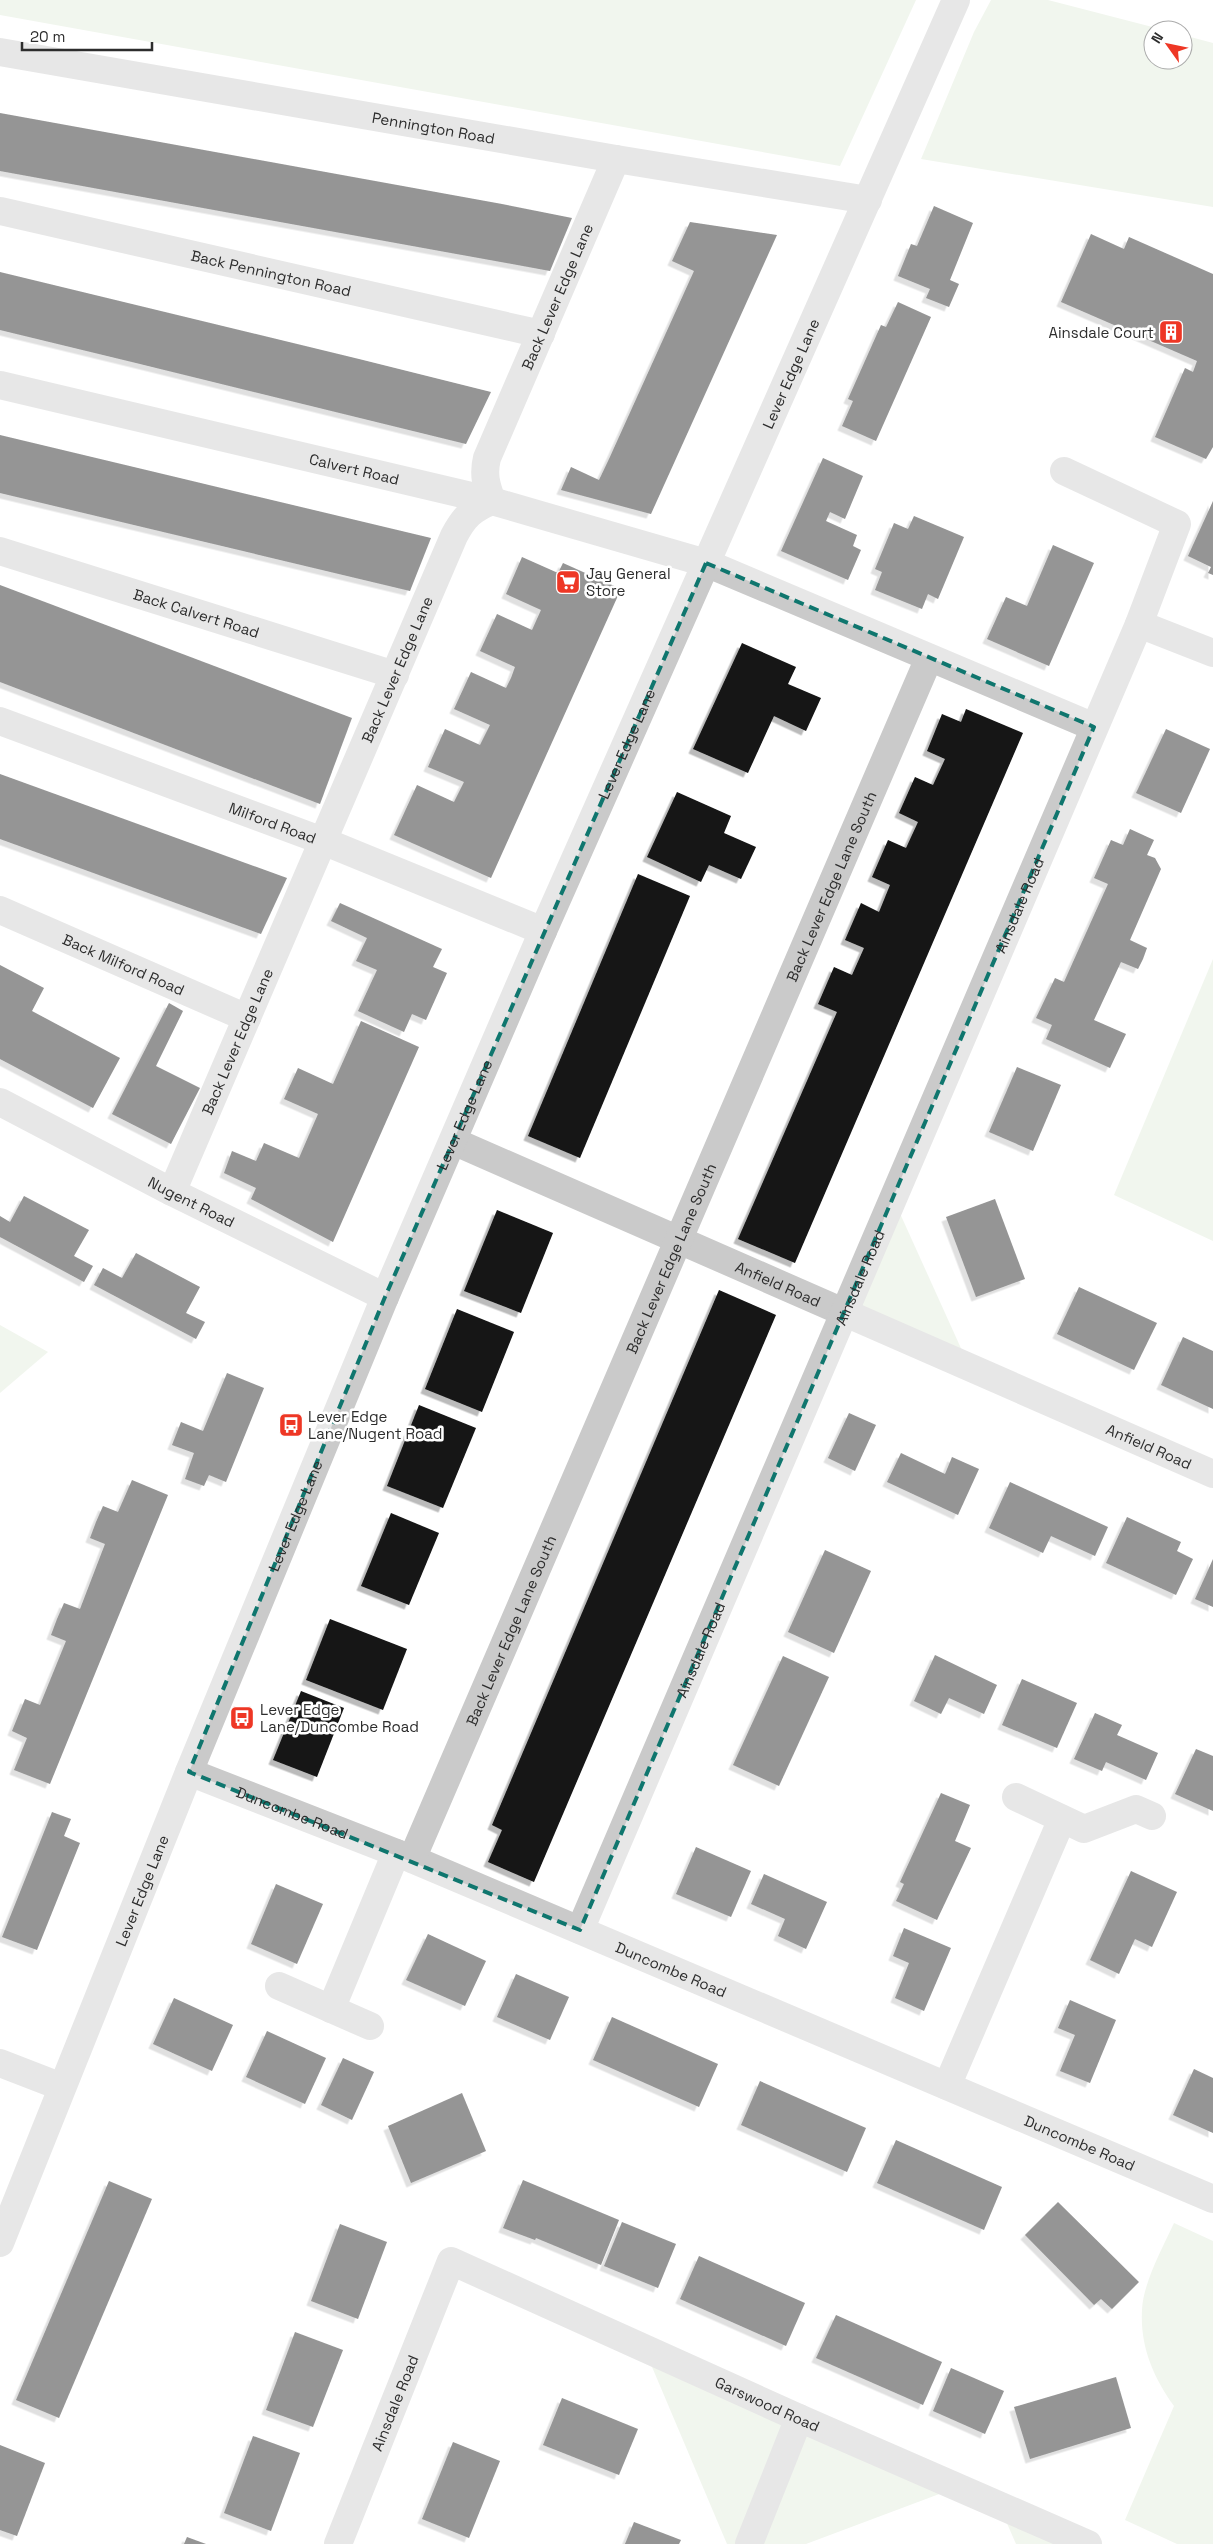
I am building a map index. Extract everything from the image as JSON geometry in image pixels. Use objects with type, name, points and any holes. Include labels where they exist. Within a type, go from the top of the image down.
[{"type":"street","name":"Lever Edge Lane","points":[[0,2243],[189,1772],[385,1297],[543,931],[956,0]]},
{"type":"street","name":"Pennington Road","points":[[0,52],[616,160],[868,200]]},
{"type":"street","name":"Back Lever Edge Lane","points":[[172,1192],[463,519],[475,508],[492,501],[486,486],[484,471],[487,458],[616,160]]},
{"type":"street","name":"Back Pennington Road","points":[[0,211],[541,334]]},
{"type":"street","name":"Calvert Road","points":[[0,384],[492,501],[706,563],[1094,727]]},
{"type":"street","name":"Ainsdale Road","points":[[580,1930],[1139,624],[1177,524],[1064,471]]},
{"type":"street","name":"Back Calvert Road","points":[[0,551],[395,675]]},
{"type":"street","points":[[1139,624],[1213,653]]},
{"type":"street","name":"Back Lever Edge Lane South","points":[[404,1856],[679,1240],[930,658]]},
{"type":"street","name":"Milford Road","points":[[0,721],[323,841],[543,931]]},
{"type":"street","name":"Back Milford Road","points":[[0,910],[247,1018]]},
{"type":"street","name":"Nugent Road","points":[[0,1102],[172,1192],[385,1297]]},
{"type":"street","name":"Anfield Road","points":[[453,1141],[1213,1474]]},
{"type":"street","name":"Duncombe Road","points":[[189,1772],[404,1856],[1213,2200]]},
{"type":"street","points":[[1016,1797],[1084,1830],[1136,1809],[1152,1816]]},
{"type":"street","points":[[947,2086],[1062,1819]]},
{"type":"street","points":[[331,2009],[404,1856]]},
{"type":"street","points":[[279,1986],[370,2026]]},
{"type":"street","points":[[0,2062],[62,2087]]},
{"type":"street","name":"Ainsdale Road","points":[[338,2544],[450,2261]]},
{"type":"street","name":"Garswood Road","points":[[450,2261],[800,2418],[1088,2544]]},
{"type":"street","points":[[750,2544],[800,2418]]},
{"type":"highlighted area","points":[[706,563],[1094,727],[580,1930],[189,1772],[385,1297]]},
{"type":"green space","points":[[0,0],[916,0],[840,166],[0,15]]},
{"type":"green space","points":[[991,0],[1048,0],[1143,25],[1143,70],[1193,70],[1193,38],[1213,43],[1213,207],[921,159],[974,32]]},
{"type":"green space","points":[[1213,959],[1213,1241],[1114,1195]]},
{"type":"green space","points":[[893,1198],[969,1366],[845,1312]]},
{"type":"green space","points":[[0,1325],[48,1352],[0,1393]]},
{"type":"green space","points":[[1174,2223],[1213,2241],[1213,2544],[1177,2544],[1125,2520],[1174,2406],[1160,2384],[1149,2361],[1143,2336],[1142,2310],[1143,2299],[1154,2265]]},
{"type":"green space","points":[[644,2348],[958,2487],[806,2544],[727,2544]]},
{"type":"green space","points":[[999,2505],[1088,2544],[1016,2544]]},
{"type":"building","points":[[0,113],[572,218],[550,271],[0,171]]},
{"type":"building","points":[[934,206],[973,223],[950,280],[959,284],[949,307],[926,298],[930,289],[898,276],[911,244],[917,246]]},
{"type":"building","points":[[690,222],[777,235],[651,514],[561,490],[571,467],[599,480],[694,271],[672,261]]},
{"type":"building","name":"Ainsdale Court","points":[[1091,234],[1124,249],[1129,237],[1213,274],[1213,447],[1206,459],[1155,437],[1185,368],[1193,372],[1197,361],[1061,302]]},
{"type":"building","points":[[0,272],[491,392],[466,444],[0,330]]},
{"type":"building","points":[[898,302],[931,317],[876,441],[842,426],[853,401],[848,399],[881,325],[886,327]]},
{"type":"building","points":[[0,435],[431,538],[410,591],[0,493]]},
{"type":"building","points":[[823,458],[863,476],[845,519],[830,512],[826,521],[857,535],[853,546],[861,550],[848,580],[781,551]]},
{"type":"building","points":[[1213,501],[1213,575],[1208,573],[1211,567],[1188,556]]},
{"type":"building","points":[[914,516],[964,537],[938,599],[928,594],[922,609],[875,590],[882,572],[875,569],[894,523],[908,529]]},
{"type":"building","points":[[1053,545],[1094,563],[1049,666],[987,639],[1006,597],[1027,606]]},
{"type":"building","points":[[522,557],[558,573],[563,563],[621,589],[491,878],[394,835],[417,785],[454,802],[464,782],[428,767],[445,729],[480,745],[490,725],[454,709],[471,672],[506,688],[511,678],[515,667],[480,651],[497,614],[532,630],[541,610],[506,594]]},
{"type":"building","points":[[0,585],[352,718],[320,804],[0,682]]},
{"type":"building","points":[[742,643],[796,667],[788,684],[821,698],[806,731],[774,716],[748,773],[693,749]]},
{"type":"building","points":[[966,709],[1023,733],[795,1263],[738,1239],[837,1012],[818,1004],[834,967],[852,975],[864,948],[845,940],[861,903],[879,912],[890,885],[872,877],[888,840],[906,848],[918,822],[899,813],[915,777],[933,785],[945,759],[927,751],[942,714],[961,722]]},
{"type":"building","points":[[1166,729],[1210,749],[1181,813],[1136,793]]},
{"type":"building","points":[[0,774],[287,878],[261,934],[0,839]]},
{"type":"building","points":[[677,792],[731,816],[724,833],[756,847],[741,879],[709,865],[701,882],[647,857]]},
{"type":"building","points":[[1130,829],[1154,840],[1147,855],[1155,858],[1161,869],[1130,940],[1147,948],[1143,959],[1138,969],[1121,962],[1094,1020],[1126,1034],[1110,1068],[1046,1039],[1052,1025],[1036,1018],[1055,978],[1064,982],[1108,884],[1094,878],[1111,840],[1123,845]]},
{"type":"building","points":[[638,874],[690,896],[580,1158],[528,1136]]},
{"type":"building","points":[[340,903],[442,949],[433,967],[447,973],[426,1020],[412,1014],[404,1032],[358,1011],[377,970],[356,961],[367,938],[331,921]]},
{"type":"building","points":[[0,965],[44,988],[32,1011],[120,1058],[93,1108],[0,1059]]},
{"type":"building","points":[[169,1003],[183,1011],[156,1066],[200,1088],[171,1144],[112,1114]]},
{"type":"building","points":[[361,1021],[419,1047],[333,1242],[251,1199],[256,1188],[224,1173],[232,1151],[256,1161],[264,1143],[299,1158],[318,1114],[284,1099],[298,1068],[333,1084]]},
{"type":"building","points":[[1017,1067],[1061,1085],[1033,1151],[989,1132]]},
{"type":"building","points":[[24,1196],[89,1230],[74,1256],[93,1266],[84,1282],[0,1237],[0,1216],[10,1222]]},
{"type":"building","points":[[995,1199],[1025,1279],[976,1297],[946,1217]]},
{"type":"building","points":[[497,1210],[553,1233],[521,1313],[464,1291]]},
{"type":"building","points":[[136,1253],[200,1287],[186,1313],[205,1322],[196,1339],[94,1285],[103,1268],[122,1278]]},
{"type":"building","points":[[1079,1287],[1157,1323],[1134,1370],[1057,1334]]},
{"type":"building","points":[[719,1290],[776,1315],[534,1882],[488,1862],[502,1830],[492,1825]]},
{"type":"building","points":[[457,1309],[514,1332],[482,1412],[425,1389]]},
{"type":"building","points":[[1183,1337],[1213,1351],[1213,1409],[1161,1385]]},
{"type":"building","points":[[227,1373],[264,1388],[226,1482],[209,1475],[204,1486],[185,1479],[194,1453],[172,1445],[181,1422],[203,1431]]},
{"type":"building","points":[[419,1405],[476,1428],[443,1508],[387,1486]]},
{"type":"building","points":[[849,1413],[876,1425],[855,1471],[828,1458]]},
{"type":"building","points":[[901,1453],[945,1474],[952,1457],[979,1469],[958,1515],[887,1482]]},
{"type":"building","points":[[132,1480],[168,1495],[50,1784],[14,1770],[27,1738],[12,1731],[25,1699],[40,1705],[66,1641],[51,1635],[64,1603],[80,1609],[105,1544],[90,1538],[103,1506],[118,1512]]},
{"type":"building","points":[[1010,1482],[1108,1527],[1095,1556],[1051,1536],[1043,1553],[989,1528]]},
{"type":"building","points":[[391,1513],[439,1533],[409,1605],[361,1586]]},
{"type":"building","points":[[1127,1517],[1181,1542],[1177,1551],[1193,1559],[1176,1595],[1106,1563]]},
{"type":"building","points":[[825,1550],[871,1571],[834,1653],[788,1632]]},
{"type":"building","points":[[1213,1559],[1213,1607],[1195,1599]]},
{"type":"building","points":[[330,1619],[407,1649],[383,1710],[306,1680]]},
{"type":"building","points":[[935,1655],[997,1685],[984,1714],[949,1698],[941,1714],[914,1701]]},
{"type":"building","points":[[783,1656],[829,1677],[779,1786],[733,1765]]},
{"type":"building","points":[[1022,1679],[1077,1703],[1057,1748],[1002,1725]]},
{"type":"building","points":[[301,1691],[344,1708],[317,1777],[273,1760]]},
{"type":"building","points":[[1095,1713],[1122,1725],[1117,1735],[1158,1753],[1146,1780],[1106,1762],[1102,1771],[1074,1759]]},
{"type":"building","points":[[1196,1749],[1213,1756],[1213,1811],[1175,1794]]},
{"type":"building","points":[[941,1793],[970,1805],[955,1841],[971,1848],[937,1920],[896,1901],[904,1884],[900,1882]]},
{"type":"building","points":[[52,1812],[71,1819],[64,1836],[80,1843],[37,1950],[2,1937]]},
{"type":"building","points":[[696,1847],[751,1871],[731,1917],[676,1894]]},
{"type":"building","points":[[1131,1871],[1177,1892],[1152,1947],[1135,1939],[1119,1974],[1090,1960]]},
{"type":"building","points":[[764,1874],[827,1902],[806,1949],[778,1936],[785,1919],[751,1904]]},
{"type":"building","points":[[276,1884],[323,1904],[297,1964],[251,1944]]},
{"type":"building","points":[[904,1928],[951,1948],[924,2011],[895,1998],[909,1963],[893,1956]]},
{"type":"building","points":[[428,1934],[486,1961],[465,2006],[406,1980]]},
{"type":"building","points":[[516,1974],[569,1997],[550,2040],[497,2017]]},
{"type":"building","points":[[174,1998],[233,2025],[212,2071],[153,2044]]},
{"type":"building","points":[[1070,2000],[1116,2020],[1090,2083],[1060,2071],[1075,2035],[1058,2028]]},
{"type":"building","points":[[612,2017],[718,2064],[699,2107],[593,2060]]},
{"type":"building","points":[[267,2031],[326,2058],[305,2104],[246,2077]]},
{"type":"building","points":[[343,2058],[374,2072],[352,2120],[321,2105]]},
{"type":"building","points":[[1194,2069],[1213,2078],[1213,2133],[1173,2115]]},
{"type":"building","points":[[760,2081],[866,2128],[847,2172],[741,2125]]},
{"type":"building","points":[[462,2093],[486,2151],[411,2183],[388,2126]]},
{"type":"building","points":[[896,2140],[1002,2187],[984,2230],[877,2183]]},
{"type":"building","points":[[523,2180],[619,2220],[601,2265],[536,2238],[535,2240],[503,2228]]},
{"type":"building","points":[[109,2181],[152,2199],[59,2418],[16,2400]]},
{"type":"building","points":[[1058,2202],[1139,2282],[1112,2309],[1101,2299],[1094,2305],[1025,2235]]},
{"type":"building","points":[[622,2222],[676,2244],[658,2288],[604,2266]]},
{"type":"building","points":[[340,2224],[387,2242],[358,2319],[311,2301]]},
{"type":"building","points":[[699,2256],[805,2303],[786,2346],[680,2299]]},
{"type":"building","points":[[836,2315],[942,2362],[923,2405],[816,2358]]},
{"type":"building","points":[[295,2332],[343,2350],[313,2427],[266,2410]]},
{"type":"building","points":[[951,2368],[1004,2391],[985,2434],[933,2411]]},
{"type":"building","points":[[1116,2377],[1131,2428],[1030,2459],[1014,2407]]},
{"type":"building","points":[[562,2398],[638,2429],[619,2475],[543,2445]]},
{"type":"building","points":[[253,2436],[300,2453],[271,2531],[224,2513]]},
{"type":"building","points":[[453,2442],[500,2461],[469,2538],[422,2519]]},
{"type":"building","points":[[0,2445],[45,2463],[17,2536],[0,2530]]},
{"type":"building","points":[[634,2522],[681,2540],[679,2544],[625,2544]]},
{"type":"building","points":[[187,2537],[206,2544],[184,2544]]},
{"type":"place","name":"Ainsdale Court","points":[[1171,332]]},
{"type":"place","name":"Jay General Store","points":[[568,582]]},
{"type":"place","name":"Lever Edge Lane/Nugent Road","points":[[291,1425]]},
{"type":"place","name":"Lever Edge Lane/Duncombe Road","points":[[242,1718]]}]
